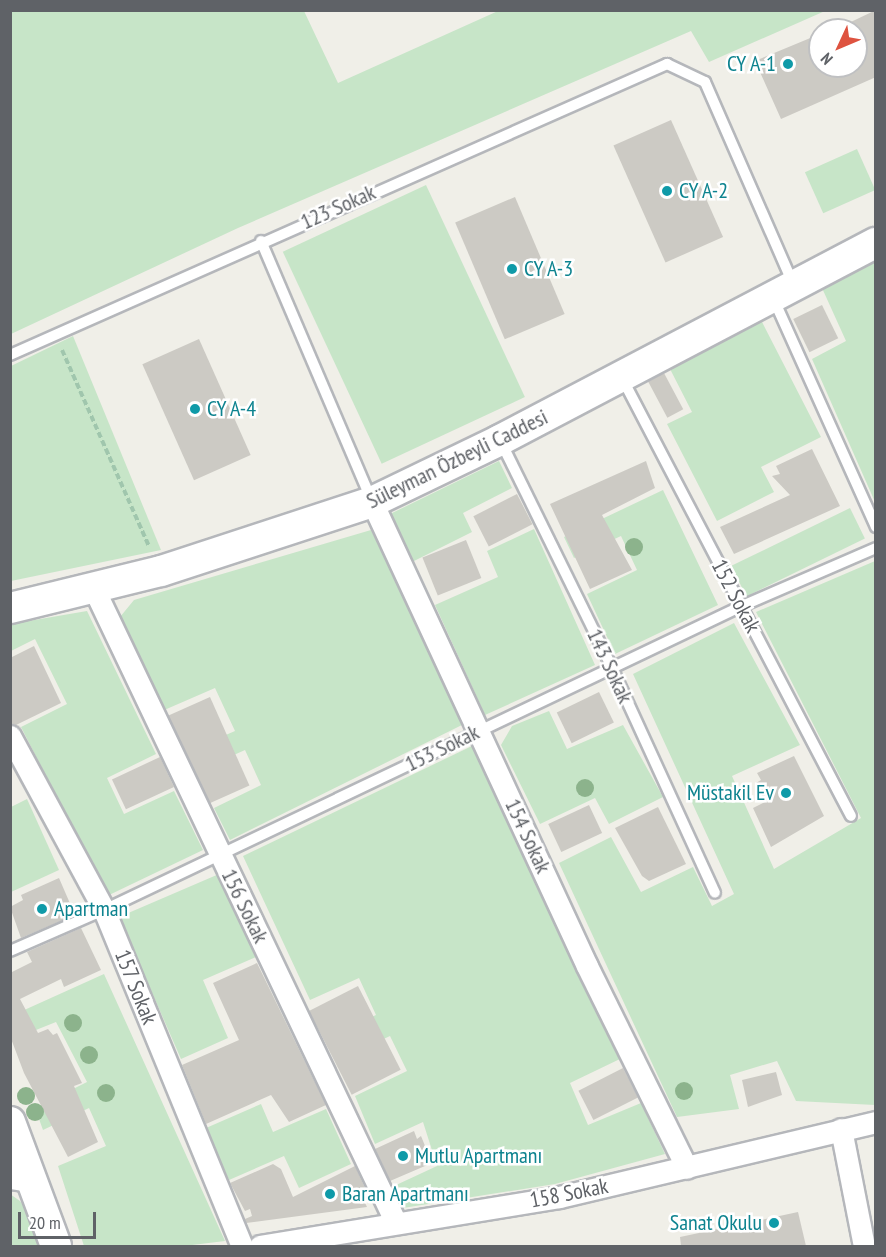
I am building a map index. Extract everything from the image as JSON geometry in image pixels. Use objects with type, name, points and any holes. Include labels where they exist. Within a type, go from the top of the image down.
[{"type":"street","name":"Süleyman Özbeyli Caddesi","points":[[10,608],[161,571],[372,502],[500,440],[876,243]]},
{"type":"street","name":"154 Sokak","points":[[372,502],[588,966],[687,1168]]},
{"type":"street","name":"156 Sokak","points":[[94,589],[396,1223]]},
{"type":"street","name":"157 Sokak","points":[[10,736],[104,910],[242,1246]]},
{"type":"street","points":[[10,1122],[22,1180],[56,1246]]},
{"type":"street","name":"158 Sokak","points":[[260,1246],[559,1197],[876,1122]]},
{"type":"street","points":[[841,1129],[864,1246]]},
{"type":"lane","name":"123 Sokak","points":[[10,355],[261,241],[667,64],[705,81],[783,291]]},
{"type":"lane","points":[[261,241],[372,502]]},
{"type":"lane","points":[[783,291],[876,527]]},
{"type":"lane","name":"152 Sokak","points":[[621,377],[851,816]]},
{"type":"lane","name":"143 Sokak","points":[[500,440],[612,668],[715,893]]},
{"type":"lane","name":"153 Sokak","points":[[10,951],[104,910],[742,606],[876,548]]},
{"type":"path","points":[[55,333],[161,571]]},
{"type":"green space","points":[[10,11],[304,11],[338,83],[498,11],[825,11],[709,62],[691,31],[238,228],[11,334]]},
{"type":"green space","points":[[857,149],[875,190],[823,213],[805,172]]},
{"type":"green space","points":[[426,185],[525,397],[382,464],[283,252]]},
{"type":"green space","points":[[875,261],[875,502],[812,359],[846,341],[822,288]]},
{"type":"green space","points":[[761,320],[821,437],[761,467],[774,492],[717,521],[667,424],[692,412],[669,367]]},
{"type":"green space","points":[[73,336],[161,550],[11,581],[11,366]]},
{"type":"green space","points":[[499,461],[512,488],[463,513],[472,532],[412,562],[388,515]]},
{"type":"green space","points":[[663,490],[718,605],[615,654],[587,594],[637,570],[621,536],[574,558],[564,537]]},
{"type":"green space","points":[[850,508],[865,539],[746,596],[731,566]]},
{"type":"green space","points":[[534,529],[595,665],[485,715],[435,605],[498,577],[487,551]]},
{"type":"green space","points":[[371,530],[466,723],[230,840],[214,808],[261,785],[245,750],[196,772],[186,752],[235,731],[215,688],[162,711],[120,617],[134,600]]},
{"type":"green space","points":[[875,561],[875,1105],[796,1101],[777,1061],[730,1075],[739,1109],[677,1117],[559,863],[611,837],[641,892],[693,867],[712,906],[734,894],[633,674],[734,623],[800,745],[732,776],[774,869],[861,818],[756,612]]},
{"type":"green space","points":[[87,611],[156,754],[107,778],[124,814],[174,791],[203,850],[107,896],[21,727],[67,704],[35,639],[11,651],[11,624]]},
{"type":"green space","points":[[549,711],[567,749],[623,725],[663,797],[609,824],[595,798],[540,824],[501,745],[512,726]]},
{"type":"green space","points":[[474,745],[622,1058],[570,1083],[588,1125],[641,1103],[665,1154],[555,1184],[403,1208],[394,1186],[437,1166],[423,1122],[375,1144],[355,1096],[407,1071],[390,1036],[337,1061],[325,1038],[376,1015],[359,978],[310,1000],[243,856]]},
{"type":"green space","points":[[27,799],[59,870],[11,892],[11,807]]},
{"type":"green space","points":[[219,874],[256,957],[203,980],[228,1038],[181,1059],[119,917]]},
{"type":"green space","points":[[104,974],[225,1241],[184,1246],[84,1246],[58,1166],[106,1146],[89,1108],[43,1130],[35,1108],[87,1082],[56,1022],[11,1040],[11,1016]]},
{"type":"green space","points":[[261,1104],[273,1132],[326,1109],[351,1164],[299,1188],[284,1156],[229,1180],[206,1128]]},
{"type":"green space","points":[[10,1194],[20,1201],[37,1225],[41,1246],[11,1246]]},
{"type":"building","name":"CY A-1","points":[[876,10],[876,77],[781,119],[755,61],[808,39],[808,78],[868,78],[868,18],[859,18]]},
{"type":"building","name":"CY A-2","points":[[671,120],[723,237],[666,263],[613,146]]},
{"type":"building","name":"CY A-3","points":[[515,197],[565,314],[505,339],[455,222]]},
{"type":"building","points":[[822,305],[838,338],[809,352],[793,319]]},
{"type":"building","name":"CY A-4","points":[[199,339],[251,455],[194,480],[142,364]]},
{"type":"building","points":[[664,373],[683,409],[667,418],[648,381]]},
{"type":"building","points":[[812,449],[840,506],[734,554],[720,527],[790,495],[772,476],[780,474],[776,466]]},
{"type":"building","points":[[646,461],[655,488],[602,515],[632,570],[590,589],[550,504]]},
{"type":"building","points":[[517,494],[532,524],[489,547],[473,516]]},
{"type":"building","points":[[466,540],[481,578],[438,596],[422,558]]},
{"type":"building","points":[[34,646],[61,703],[16,725],[10,723],[10,658]]},
{"type":"building","points":[[599,692],[614,723],[572,743],[557,713]]},
{"type":"building","points":[[210,697],[249,786],[207,804],[168,716]]},
{"type":"building","name":"Müstakil Ev","points":[[794,756],[824,816],[771,847],[753,808],[765,802],[756,783],[761,780],[757,773]]},
{"type":"building","points":[[160,757],[174,787],[126,809],[112,779]]},
{"type":"building","points":[[589,805],[602,833],[561,852],[548,824]]},
{"type":"building","points":[[658,807],[686,864],[649,881],[642,876],[615,828]]},
{"type":"building","name":"Apartman","points":[[59,878],[75,915],[21,938],[10,907],[23,900],[21,895]]},
{"type":"building","points":[[81,928],[101,970],[64,987],[61,979],[20,999],[38,1033],[48,1029],[53,1035],[57,1033],[82,1083],[74,1086],[98,1142],[68,1157],[24,1073],[10,1036],[10,973],[32,962],[27,952]]},
{"type":"building","points":[[257,963],[326,1105],[289,1122],[271,1095],[206,1124],[182,1065],[239,1040],[213,983]]},
{"type":"building","points":[[358,986],[401,1070],[352,1095],[309,1011]]},
{"type":"building","points":[[623,1068],[638,1097],[593,1120],[578,1091]]},
{"type":"building","points":[[776,1072],[782,1095],[748,1107],[742,1080]]},
{"type":"building","name":"Mutlu Apartmanı","points":[[414,1131],[417,1139],[421,1136],[432,1163],[390,1181],[375,1149]]},
{"type":"building","name":"Baran Apartmanı","points":[[273,1164],[281,1169],[293,1197],[355,1166],[365,1188],[359,1190],[367,1207],[246,1223],[245,1219],[252,1216],[250,1209],[245,1211],[230,1183]]},
{"type":"building","name":"Sanat Okulu","points":[[798,1212],[806,1246],[681,1246],[680,1237]]},
{"type":"place","name":"CY A-1","points":[[788,64]]},
{"type":"place","name":"CY A-2","points":[[667,191]]},
{"type":"place","name":"CY A-3","points":[[512,269]]},
{"type":"place","name":"CY A-4","points":[[195,409]]},
{"type":"place","name":"Müstakil Ev","points":[[786,793]]},
{"type":"place","name":"Apartman","points":[[42,909]]},
{"type":"place","name":"Mutlu Apartmanı","points":[[403,1156]]},
{"type":"place","name":"Baran Apartmanı","points":[[330,1194]]},
{"type":"place","name":"Sanat Okulu","points":[[774,1223]]}]
